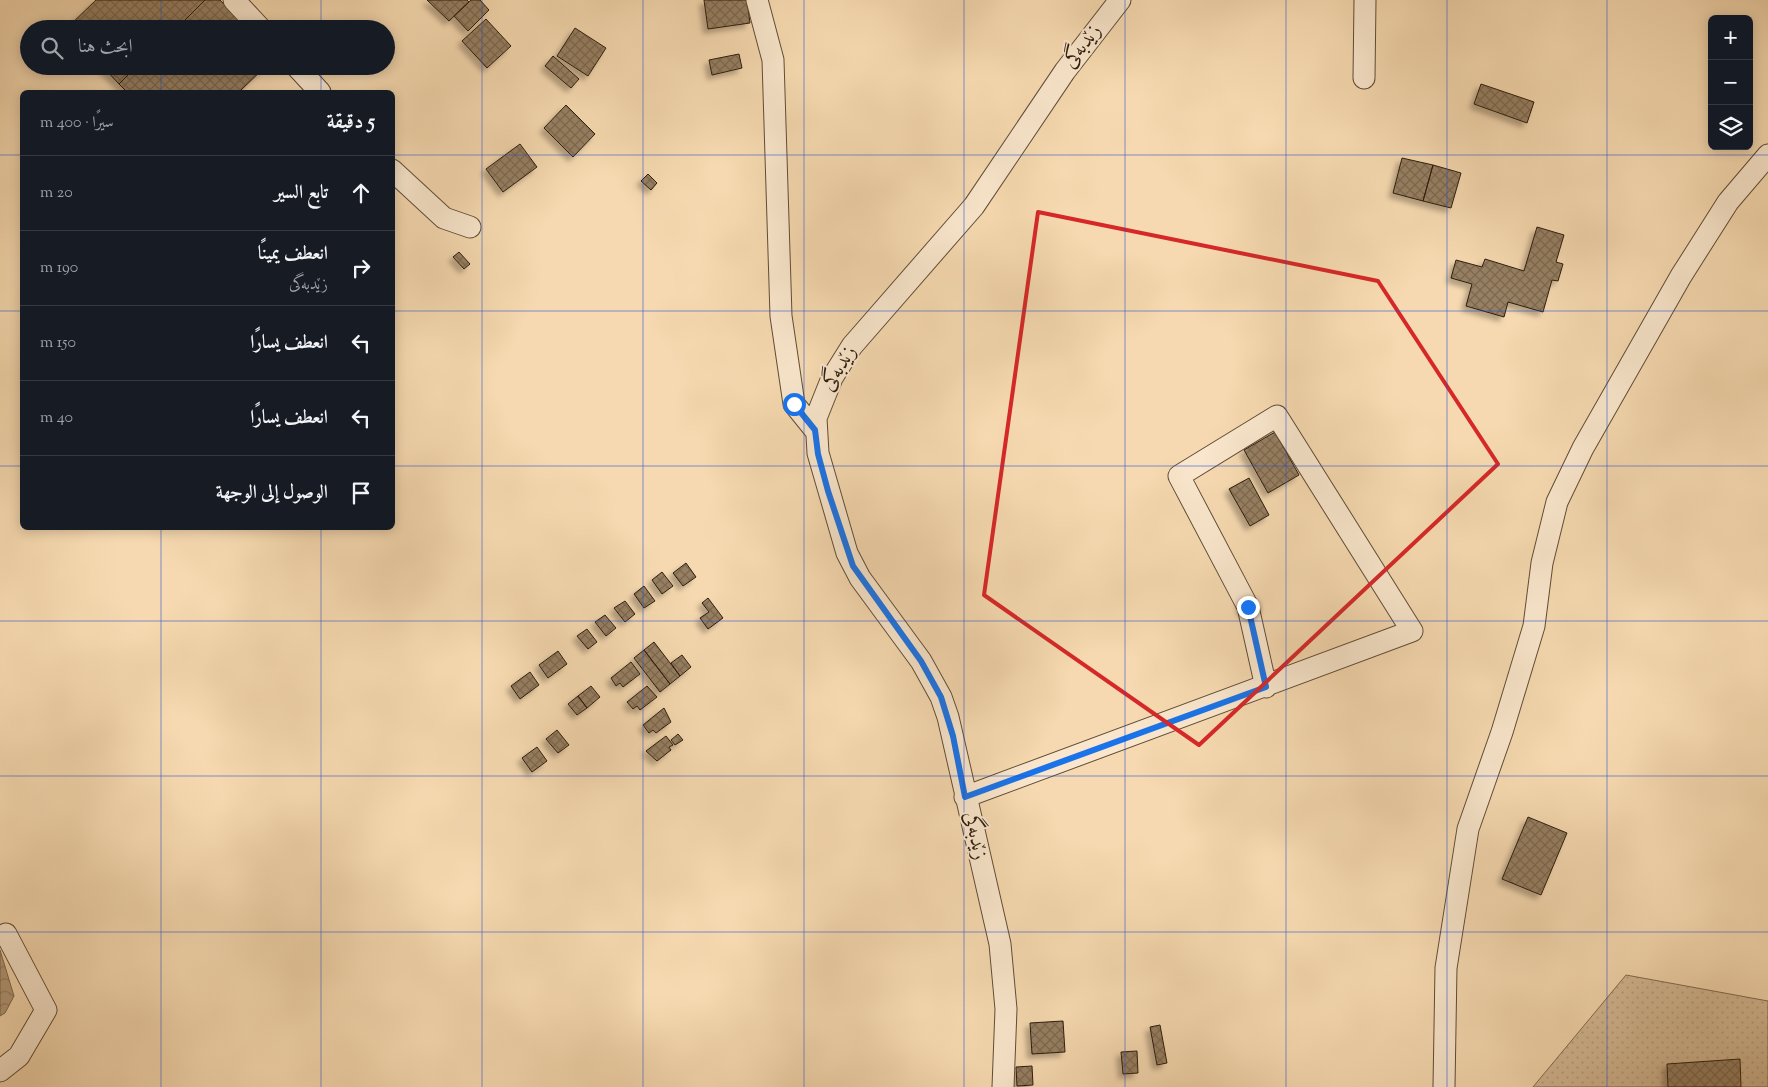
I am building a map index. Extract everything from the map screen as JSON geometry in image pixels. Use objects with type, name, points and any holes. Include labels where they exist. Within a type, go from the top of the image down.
[{"type":"street","points":[[234,0],[253,20]]},
{"type":"street","points":[[757,0],[773,60],[781,316],[794,404],[815,430]]},
{"type":"street","name":"زێدبەگی","points":[[1003,1087],[1006,1035],[1003,966],[995,922],[948,716],[935,685],[921,661],[860,578],[847,553],[820,463],[815,430],[816,418],[824,395],[852,346],[974,206],[1065,71],[1120,0]]},
{"type":"street","points":[[1364,78],[1365,0]]},
{"type":"street","points":[[304,75],[318,90]]},
{"type":"street","points":[[1444,1087],[1446,968],[1468,829],[1502,732],[1534,626],[1542,563],[1557,502],[1582,448],[1681,276],[1728,202],[1768,155]]},
{"type":"street","points":[[395,173],[444,218],[470,227]]},
{"type":"street","points":[[965,797],[1266,687],[1412,631],[1277,416],[1178,476],[1248,607],[1266,687]]},
{"type":"street","points":[[0,1070],[19,1056],[46,1010],[6,934]]},
{"type":"highlighted area","points":[[1038,212],[1378,281],[1498,464],[1199,745],[984,595]]},
{"type":"shaded area","points":[[1626,975],[1768,1001],[1768,1087],[1533,1087]]},
{"type":"water","points":[[0,950],[14,996],[5,1013],[0,1016]]},
{"type":"building","points":[[96,0],[205,0],[185,20],[75,20]]},
{"type":"building","points":[[205,0],[220,0],[239,20],[185,20]]},
{"type":"building","points":[[427,0],[467,0],[469,2],[449,21]]},
{"type":"building","points":[[471,0],[480,0],[489,10],[468,31],[454,16]]},
{"type":"building","points":[[704,0],[747,0],[750,23],[708,29]]},
{"type":"building","points":[[486,19],[511,46],[487,68],[462,41]]},
{"type":"building","points":[[575,28],[606,48],[588,76],[557,56]]},
{"type":"building","points":[[739,54],[742,68],[712,75],[709,60]]},
{"type":"building","points":[[553,56],[579,79],[571,88],[545,66]]},
{"type":"building","points":[[110,75],[128,75],[119,84]]},
{"type":"building","points":[[128,75],[257,75],[241,90],[125,90],[119,84]]},
{"type":"building","points":[[1481,84],[1534,102],[1527,123],[1474,104]]},
{"type":"building","points":[[566,105],[595,134],[573,157],[544,128]]},
{"type":"building","points":[[520,144],[537,167],[503,192],[486,169]]},
{"type":"building","points":[[1402,158],[1433,165],[1423,201],[1393,193]]},
{"type":"building","points":[[1433,165],[1461,173],[1451,208],[1423,201]]},
{"type":"building","points":[[648,174],[657,183],[651,190],[641,181]]},
{"type":"building","points":[[1537,227],[1564,235],[1556,262],[1563,264],[1558,281],[1552,280],[1543,312],[1508,302],[1504,317],[1466,306],[1472,284],[1451,278],[1456,260],[1482,267],[1485,259],[1524,271]]},
{"type":"building","points":[[459,252],[470,264],[464,269],[453,257]]},
{"type":"building","points":[[1275,432],[1299,475],[1268,493],[1244,450]]},
{"type":"building","points":[[1249,478],[1269,515],[1250,526],[1229,489]]},
{"type":"building","points":[[686,563],[696,577],[683,586],[673,573]]},
{"type":"building","points":[[662,572],[673,586],[662,594],[652,580]]},
{"type":"building","points":[[644,586],[655,601],[644,608],[634,594]]},
{"type":"building","points":[[708,598],[723,618],[708,629],[700,618],[709,612],[702,603]]},
{"type":"building","points":[[625,601],[635,614],[625,622],[614,608]]},
{"type":"building","points":[[605,615],[616,628],[606,636],[595,622]]},
{"type":"building","points":[[587,629],[597,642],[588,649],[577,636]]},
{"type":"building","points":[[654,642],[680,676],[670,684],[644,650]]},
{"type":"building","points":[[644,650],[670,684],[660,692],[634,658]]},
{"type":"building","points":[[558,651],[567,664],[548,678],[539,665]]},
{"type":"building","points":[[682,655],[691,667],[680,676],[671,663]]},
{"type":"building","points":[[631,662],[640,674],[623,687],[620,683],[616,686],[611,678]]},
{"type":"building","points":[[530,672],[539,685],[520,699],[511,686]]},
{"type":"building","points":[[591,686],[600,697],[587,708],[578,696]]},
{"type":"building","points":[[647,686],[657,697],[640,710],[637,706],[633,709],[627,702]]},
{"type":"building","points":[[578,696],[587,708],[577,715],[568,704]]},
{"type":"building","points":[[664,708],[671,722],[656,733],[653,730],[649,733],[643,725]]},
{"type":"building","points":[[557,730],[569,745],[558,753],[546,739]]},
{"type":"building","points":[[678,734],[683,740],[675,745],[671,740]]},
{"type":"building","points":[[666,736],[673,745],[669,747],[671,750],[657,761],[646,751]]},
{"type":"building","points":[[537,747],[547,761],[532,772],[522,758]]},
{"type":"building","points":[[1528,817],[1567,833],[1541,895],[1502,879]]},
{"type":"building","points":[[1063,1021],[1065,1052],[1032,1054],[1030,1023]]},
{"type":"building","points":[[1160,1025],[1167,1063],[1157,1065],[1150,1027]]},
{"type":"building","points":[[1137,1051],[1138,1073],[1123,1074],[1121,1052]]},
{"type":"building","points":[[1740,1059],[1741,1087],[1668,1087],[1667,1064]]},
{"type":"building","points":[[1032,1066],[1033,1085],[1017,1086],[1016,1067]]},
{"type":"route","points":[[794,404],[815,430],[818,454],[828,491],[842,539],[853,566],[921,661],[941,697],[953,736],[965,797],[1266,687],[1248,607]]}]
